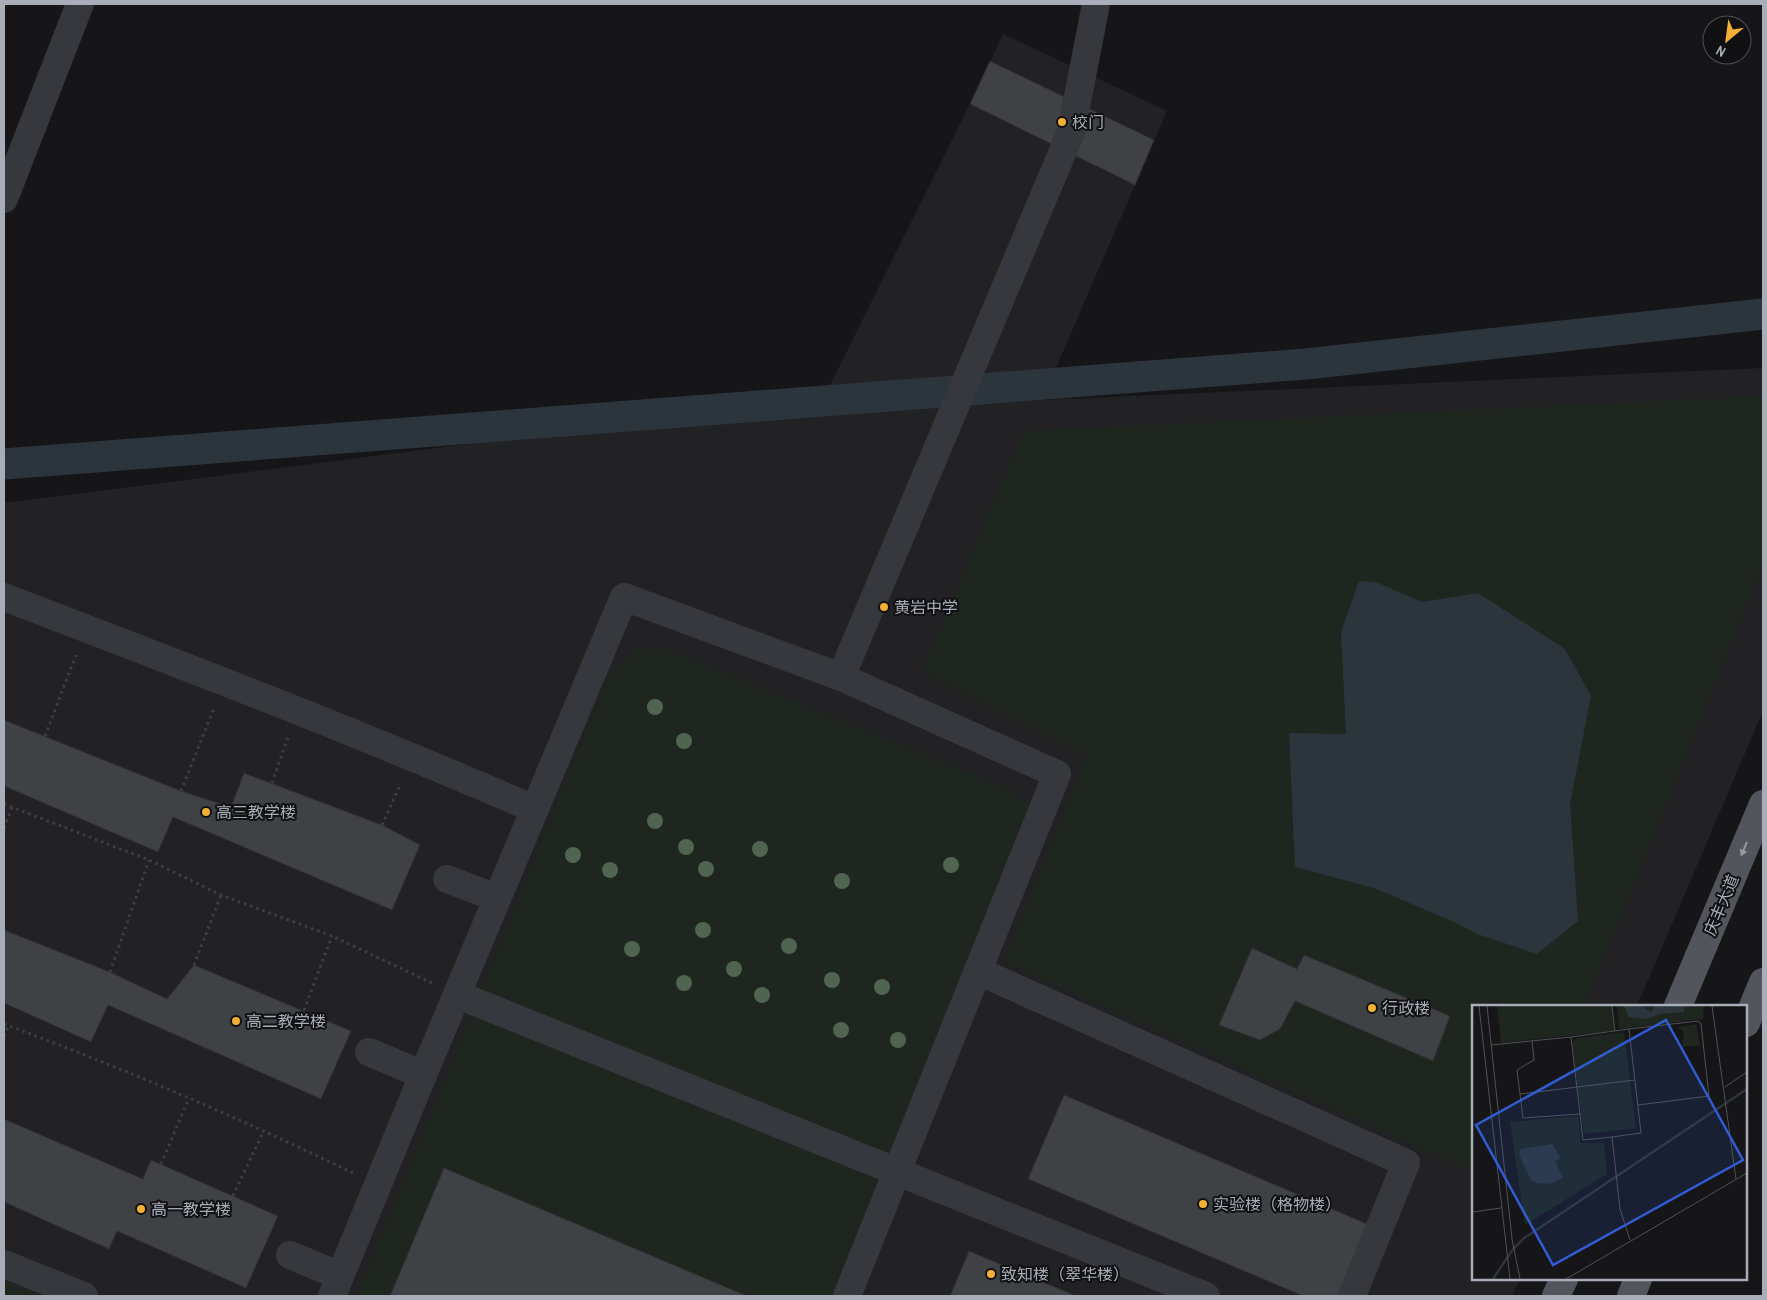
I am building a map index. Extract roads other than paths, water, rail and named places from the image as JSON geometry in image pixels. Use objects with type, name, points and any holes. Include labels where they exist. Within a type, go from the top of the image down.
[{"type":"main road","name":"庆丰大道","points":[[1678,1005],[1763,804]]},
{"type":"main road","points":[[1747,1021],[1763,982]]},
{"type":"main road","points":[[1556,1296],[1564,1280]]},
{"type":"main road","points":[[1631,1296],[1638,1280]]},
{"type":"street","points":[[4,200],[80,4]]},
{"type":"street","points":[[841,677],[1071,132],[1096,4]]},
{"type":"street","points":[[4,597],[412,757],[534,809]]},
{"type":"street","points":[[290,1255],[336,1286],[422,1075],[458,994],[624,597],[841,677],[1057,774],[847,1296]]},
{"type":"street","points":[[447,879],[497,898]]},
{"type":"street","points":[[978,971],[1406,1163],[1352,1296]]},
{"type":"street","points":[[458,994],[1206,1296]]},
{"type":"street","points":[[368,1052],[422,1075]]},
{"type":"street","points":[[4,1264],[84,1296]]},
{"type":"waterway","points":[[4,464],[1306,364],[1763,314]]},
{"type":"place","name":"校门","points":[[1062,122]]},
{"type":"place","name":"黄岩中学","points":[[884,607]]},
{"type":"place","name":"高三教学楼","points":[[206,812]]},
{"type":"place","name":"行政楼","points":[[1372,1008]]},
{"type":"place","name":"高二教学楼","points":[[236,1021]]},
{"type":"place","name":"实验楼（格物楼）","points":[[1203,1204]]},
{"type":"place","name":"高一教学楼","points":[[141,1209]]},
{"type":"place","name":"致知楼（翠华楼）","points":[[991,1274]]}]
